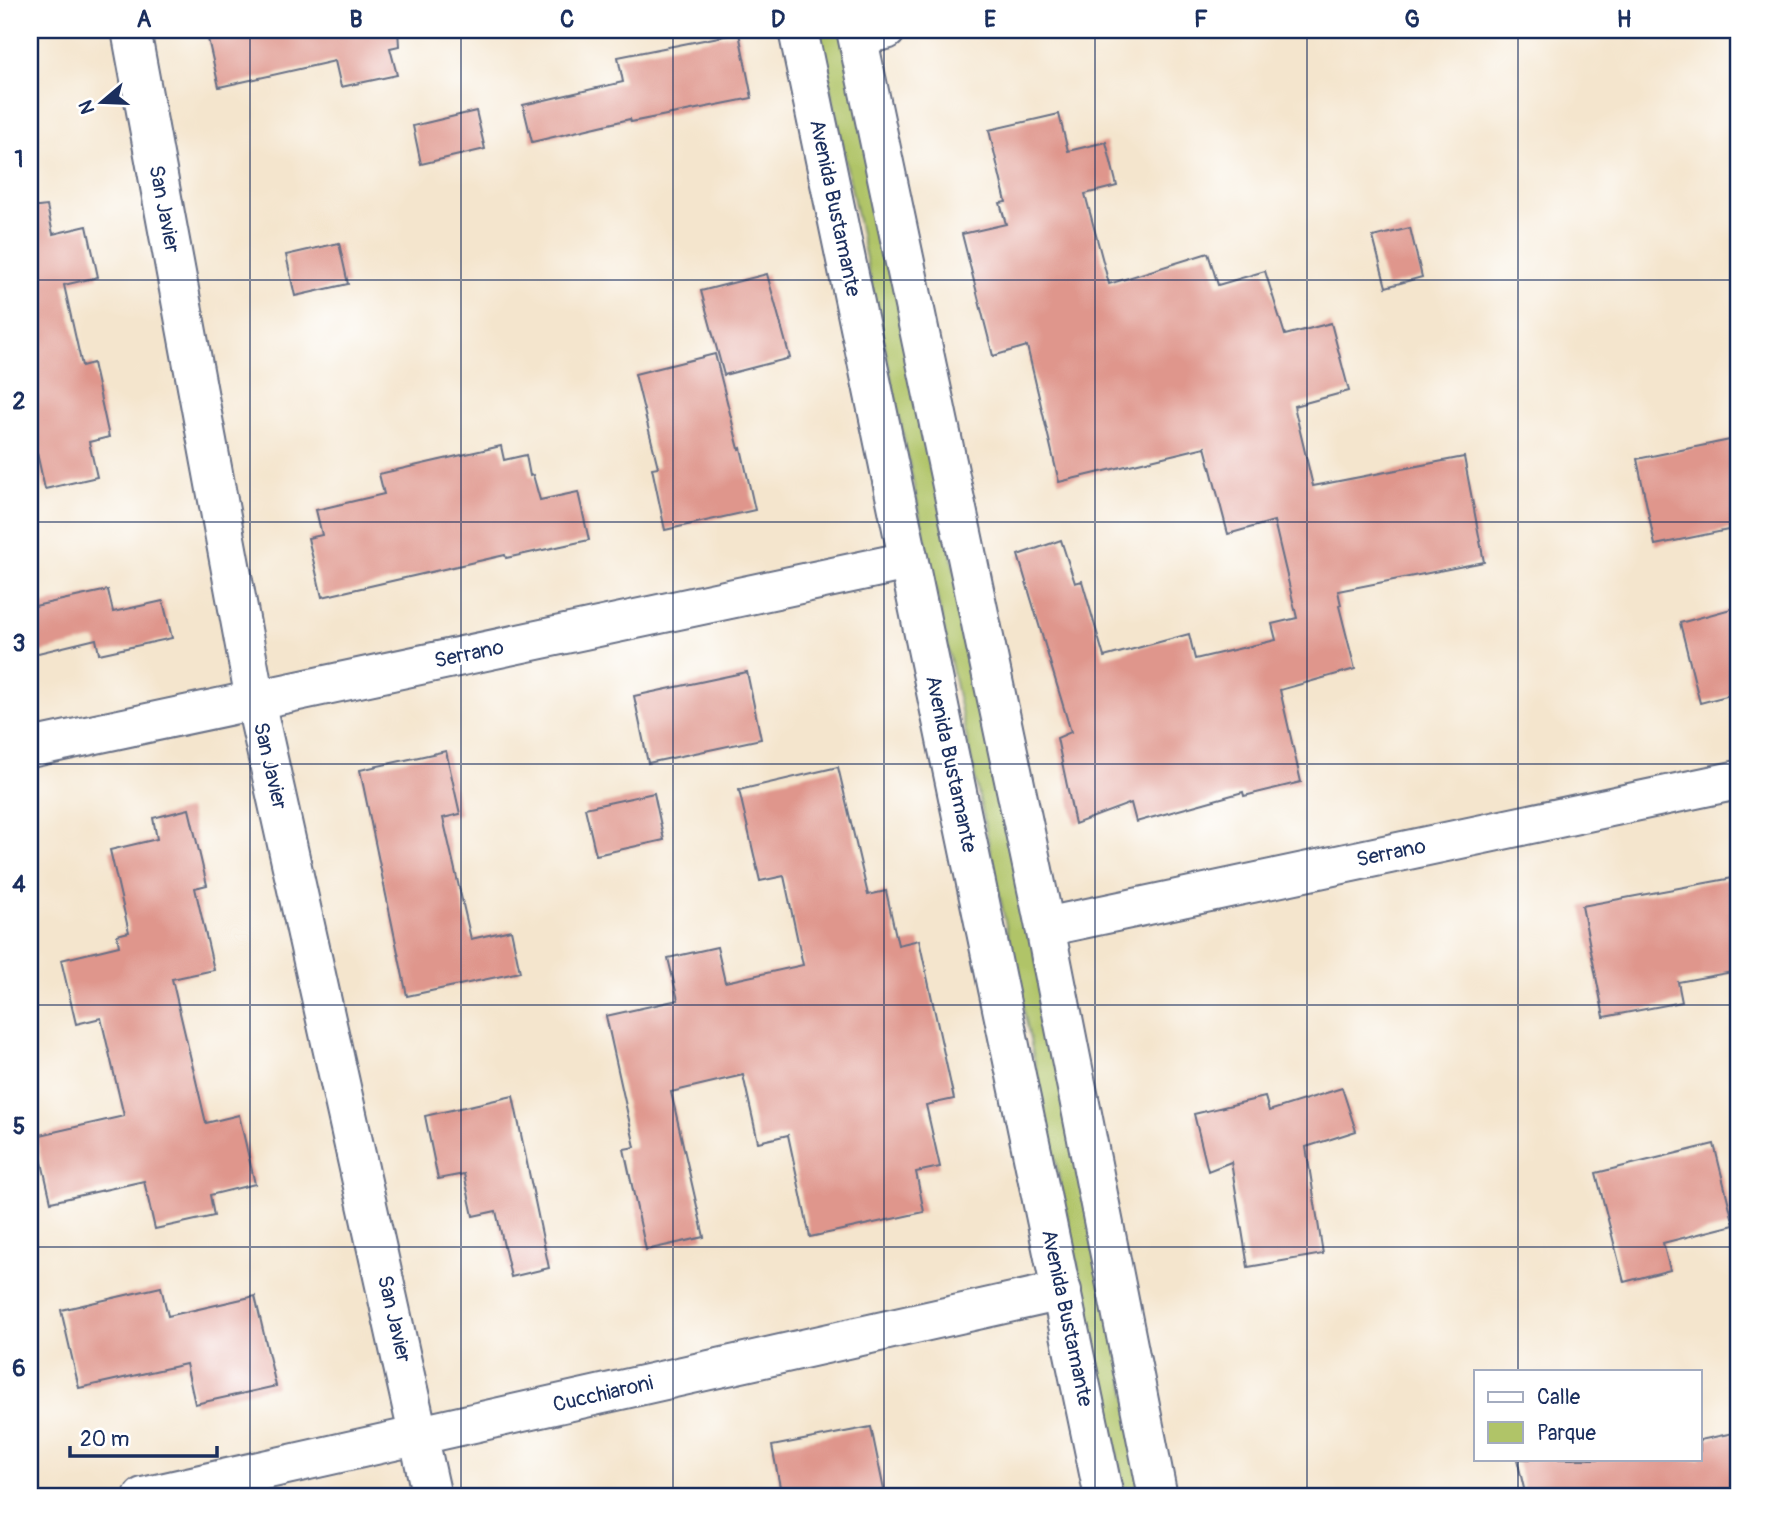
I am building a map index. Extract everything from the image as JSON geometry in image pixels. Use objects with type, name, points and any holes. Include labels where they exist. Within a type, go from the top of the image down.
[{"type":"street","name":"San Javier","points":[[131,30],[255,700],[432,1497]]},
{"type":"street","name":"Avenida Bustamante","points":[[798,30],[1104,1497]]},
{"type":"street","points":[[867,32],[1158,1497]]},
{"type":"street","name":"Serrano","points":[[30,748],[908,561]]},
{"type":"street","name":"Serrano","points":[[1045,927],[1738,780]]},
{"type":"street","name":"Cucchiaroni","points":[[143,1497],[1062,1291]]},
{"type":"green space","points":[[818,30],[842,30],[1148,1497],[1126,1497]]},
{"type":"building","points":[[206,30],[398,30],[399,46],[390,48],[397,75],[341,87],[335,61],[219,87]]},
{"type":"building","points":[[739,33],[752,98],[631,122],[630,119],[532,142],[523,105],[623,82],[618,57]]},
{"type":"building","points":[[476,111],[485,149],[421,164],[413,126]]},
{"type":"building","points":[[1059,114],[1068,151],[1106,142],[1117,186],[1085,194],[1109,284],[1208,253],[1218,285],[1265,271],[1285,335],[1331,323],[1349,391],[1294,406],[1313,486],[1464,457],[1484,562],[1338,591],[1339,606],[1355,669],[1280,690],[1301,782],[1244,796],[1243,792],[1136,822],[1131,803],[1075,824],[1057,738],[1071,732],[1018,555],[1061,540],[1075,583],[1082,581],[1104,657],[1189,634],[1195,659],[1276,640],[1272,624],[1297,618],[1274,521],[1228,534],[1205,447],[1059,482],[1027,346],[993,356],[962,234],[1006,224],[1000,203],[1006,202],[989,130]]},
{"type":"building","points":[[47,206],[53,234],[87,226],[98,277],[64,285],[82,366],[93,363],[109,437],[89,442],[97,477],[45,489],[37,453],[30,455],[30,208]]},
{"type":"building","points":[[1410,228],[1422,277],[1386,287],[1373,237]]},
{"type":"building","points":[[339,243],[348,284],[295,296],[286,255]]},
{"type":"building","points":[[767,274],[790,358],[724,375],[701,291]]},
{"type":"building","points":[[715,354],[755,510],[665,530],[652,468],[658,467],[635,374]]},
{"type":"building","points":[[1730,440],[1738,479],[1738,528],[1655,545],[1637,459]]},
{"type":"building","points":[[501,446],[504,460],[526,455],[530,476],[533,475],[540,500],[578,492],[589,540],[506,558],[505,555],[322,597],[308,538],[322,535],[316,510],[384,494],[379,474]]},
{"type":"building","points":[[108,590],[113,612],[163,601],[172,638],[99,654],[96,639],[30,655],[30,607]]},
{"type":"building","points":[[1738,607],[1738,693],[1700,703],[1680,623]]},
{"type":"building","points":[[747,672],[761,739],[648,763],[634,696]]},
{"type":"building","points":[[446,751],[460,814],[443,818],[471,939],[511,930],[520,972],[407,996],[360,770]]},
{"type":"building","points":[[838,767],[868,895],[886,891],[898,945],[919,940],[954,1099],[926,1105],[940,1167],[916,1172],[924,1212],[810,1237],[788,1135],[758,1142],[743,1075],[671,1092],[704,1237],[646,1250],[624,1149],[635,1147],[606,1016],[678,1000],[668,958],[717,947],[725,982],[803,965],[784,876],[760,881],[739,790]]},
{"type":"building","points":[[654,793],[664,840],[596,855],[585,808]]},
{"type":"building","points":[[189,809],[207,885],[195,888],[214,970],[172,979],[206,1123],[239,1115],[255,1184],[210,1195],[214,1216],[155,1229],[144,1181],[51,1202],[36,1136],[124,1116],[101,1018],[76,1024],[61,960],[119,946],[117,935],[129,932],[110,850],[157,839],[153,818]]},
{"type":"building","points":[[1738,877],[1738,971],[1678,982],[1682,1002],[1604,1017],[1582,906]]},
{"type":"building","points":[[1342,1088],[1356,1131],[1306,1147],[1323,1254],[1248,1267],[1231,1162],[1208,1171],[1194,1114],[1265,1097],[1269,1111]]},
{"type":"building","points":[[513,1096],[549,1268],[511,1277],[496,1211],[473,1216],[464,1174],[438,1179],[425,1116]]},
{"type":"building","points":[[1714,1144],[1734,1225],[1663,1243],[1670,1270],[1624,1282],[1596,1173]]},
{"type":"building","points":[[161,1287],[168,1316],[255,1296],[276,1386],[195,1404],[186,1364],[79,1388],[61,1310]]},
{"type":"building","points":[[871,1427],[884,1490],[849,1497],[782,1497],[772,1446]]},
{"type":"building","points":[[1738,1432],[1738,1497],[1526,1497],[1517,1460],[1702,1460],[1702,1440]]}]
